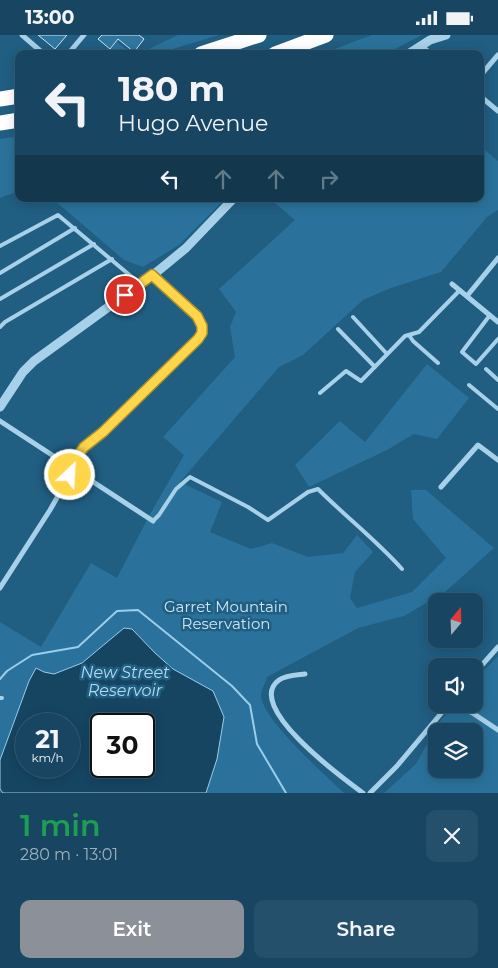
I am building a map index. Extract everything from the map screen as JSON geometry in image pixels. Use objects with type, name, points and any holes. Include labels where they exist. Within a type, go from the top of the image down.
[{"type":"highway","points":[[213,50],[259,35]]},
{"type":"highway","points":[[286,50],[326,35]]},
{"type":"highway","points":[[0,99],[15,97]]},
{"type":"street","points":[[22,35],[39,50]]},
{"type":"street","points":[[71,50],[84,35]]},
{"type":"street","points":[[413,50],[430,40],[446,35]]},
{"type":"street","points":[[420,45],[426,50]]},
{"type":"street","points":[[484,71],[498,55]]},
{"type":"street","points":[[484,99],[498,111]]},
{"type":"street","points":[[0,407],[24,371],[34,361],[186,248],[230,202]]},
{"type":"street","points":[[467,296],[498,258]]},
{"type":"street","points":[[0,588],[50,510],[70,475],[74,461],[84,447],[103,432],[202,333],[201,323],[197,316],[152,275]]},
{"type":"street","points":[[452,284],[498,322]]},
{"type":"street","points":[[0,421],[153,521]]},
{"type":"street","points":[[441,487],[478,445],[498,460]]},
{"type":"street","points":[[483,664],[498,647]]},
{"type":"street","points":[[305,674],[281,679],[273,687],[270,695],[276,712],[295,735],[321,761],[363,793]]},
{"type":"street","points":[[370,793],[397,766],[441,713]]},
{"type":"street","points":[[472,713],[498,731]]},
{"type":"lane","points":[[0,246],[54,215],[58,215],[76,228],[140,284]]},
{"type":"lane","points":[[0,273],[76,228]]},
{"type":"lane","points":[[0,299],[94,245]]},
{"type":"lane","points":[[0,327],[5,322],[112,259]]},
{"type":"lane","points":[[320,393],[346,371],[361,381],[405,336],[420,332],[460,290]]},
{"type":"lane","points":[[490,315],[462,352],[476,364],[498,339]]},
{"type":"lane","points":[[352,317],[387,354]]},
{"type":"lane","points":[[338,329],[375,367]]},
{"type":"lane","points":[[409,335],[412,341],[438,363]]},
{"type":"lane","points":[[486,369],[498,380]]},
{"type":"lane","points":[[470,385],[498,409]]},
{"type":"lane","points":[[153,521],[176,489],[190,477],[248,507],[268,520],[308,492],[318,489],[370,536],[402,569]]},
{"type":"green space","points":[[178,35],[219,35],[169,50],[146,50]]},
{"type":"green space","points":[[372,35],[422,35],[394,50],[332,50]]},
{"type":"green space","points":[[117,42],[128,50],[110,50]]},
{"type":"green space","points":[[15,137],[15,192],[0,198],[0,139]]},
{"type":"green space","name":"Garret Mountain Reservation","points":[[484,149],[498,161],[498,210],[488,216],[441,272],[391,288],[363,300],[303,355],[279,367],[180,482],[222,502],[210,532],[251,549],[272,543],[308,557],[343,553],[357,535],[373,552],[355,572],[350,598],[357,608],[412,592],[446,558],[413,519],[411,490],[426,490],[494,548],[445,592],[428,593],[428,602],[404,616],[358,628],[267,677],[261,696],[264,706],[272,719],[296,747],[344,793],[206,793],[217,759],[213,691],[173,669],[132,629],[124,628],[82,663],[54,674],[36,668],[17,713],[15,713],[15,719],[0,760],[0,622],[41,647],[91,563],[117,578],[150,514],[184,455],[163,437],[235,357],[230,327],[236,312],[219,289],[295,220],[274,202],[484,202]]},
{"type":"green space","points":[[56,202],[222,202],[179,245],[143,267],[124,260]]},
{"type":"green space","points":[[427,364],[469,398],[437,439],[414,434],[387,450],[309,487],[295,465],[340,421],[365,442]]},
{"type":"green space","points":[[498,656],[498,793],[384,793],[416,764],[428,742],[428,778],[483,778],[483,723],[439,723],[447,713],[483,713],[483,672]]},
{"type":"water","name":"New Street Reservoir","points":[[124,628],[132,629],[173,669],[213,691],[224,717],[217,759],[206,793],[3,793],[0,789],[0,760],[15,719],[15,778],[80,778],[80,713],[17,713],[36,668],[54,674],[82,663]]},
{"type":"building","points":[[38,35],[67,35],[55,49]]},
{"type":"building","points":[[102,35],[139,35],[144,39],[136,50],[132,50],[118,39],[110,49],[98,39]]},
{"type":"waterway","points":[[0,679],[7,671],[32,655],[78,647],[117,611],[138,610],[232,686],[250,705],[257,744],[286,793]]},
{"type":"route","points":[[70,475],[74,461],[84,447],[103,432],[202,333],[202,326],[197,316],[152,275],[125,295]]}]
